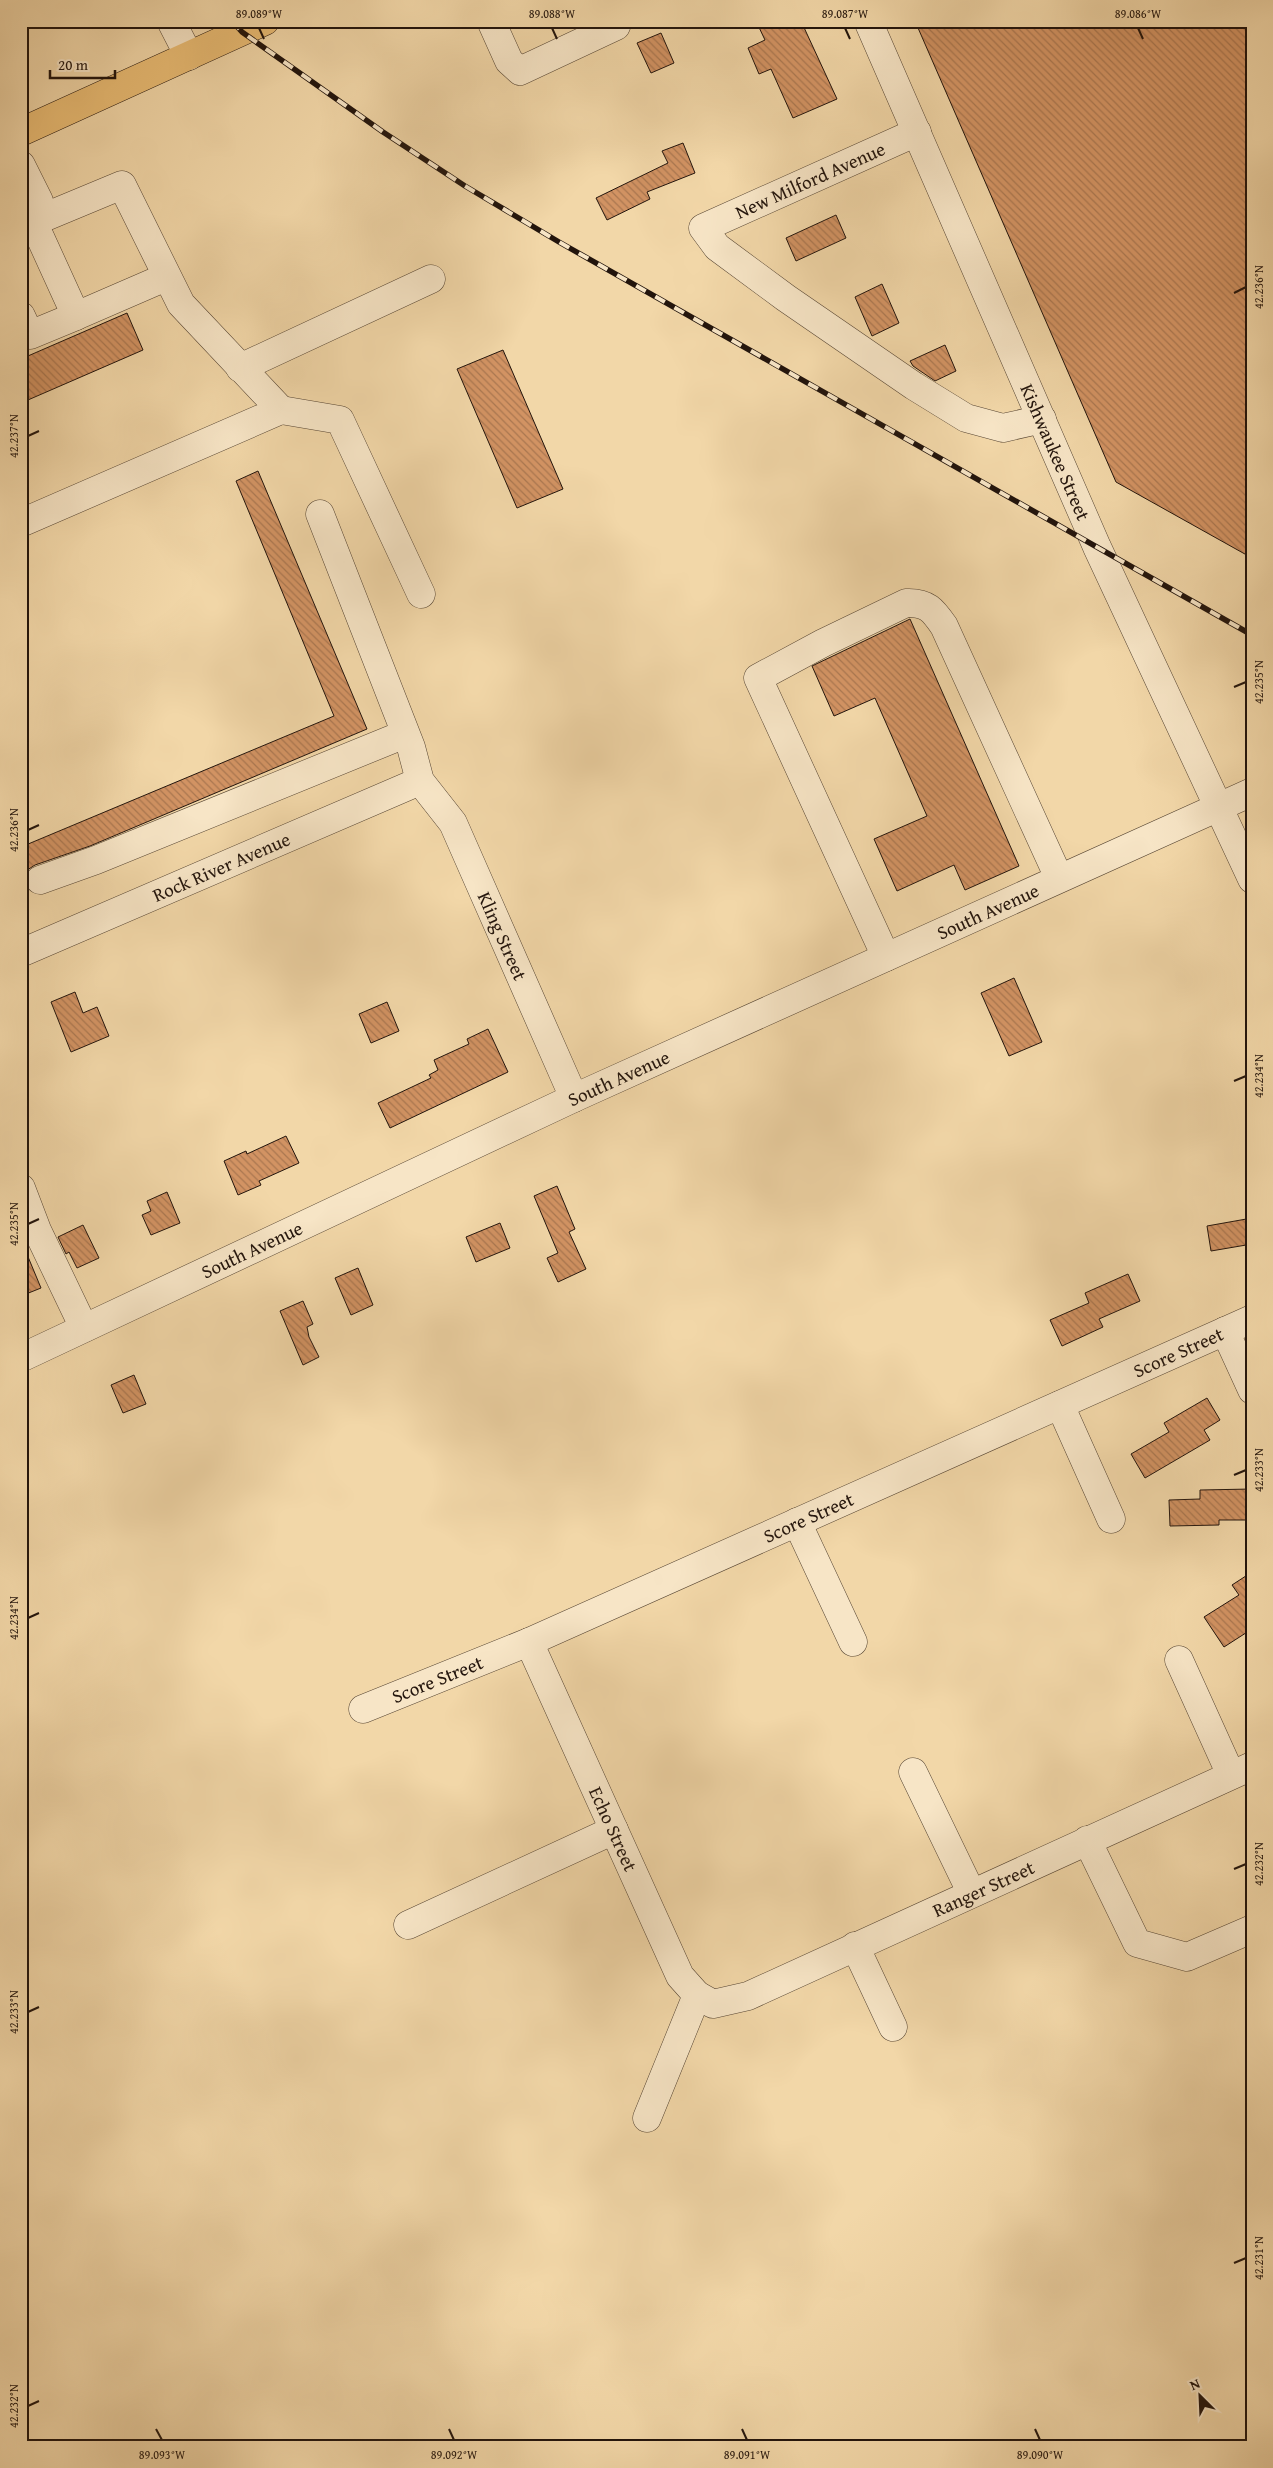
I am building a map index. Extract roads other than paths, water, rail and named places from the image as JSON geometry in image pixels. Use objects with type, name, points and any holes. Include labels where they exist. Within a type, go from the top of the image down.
[{"type":"main road","points":[[21,132],[265,21]]},
{"type":"street","points":[[171,21],[189,56]]},
{"type":"street","points":[[491,21],[509,61],[520,71],[616,26],[618,21]]},
{"type":"street","name":"Kishwaukee Street","points":[[868,21],[1097,547],[1252,880]]},
{"type":"street","name":"New Milford Avenue","points":[[917,132],[703,228],[717,247],[786,298],[914,386],[966,418],[1003,428],[1042,419]]},
{"type":"street","points":[[21,165],[39,201],[26,219]]},
{"type":"street","points":[[26,219],[122,185],[181,304],[281,410]]},
{"type":"street","points":[[26,219],[76,316]]},
{"type":"street","points":[[21,316],[30,335],[166,277]]},
{"type":"street","points":[[240,368],[431,279]]},
{"type":"street","points":[[21,523],[281,410],[340,420],[421,594]]},
{"type":"street","points":[[320,514],[406,734],[420,781]]},
{"type":"street","points":[[886,957],[758,678],[823,643],[906,603],[917,602],[930,606],[944,626],[1059,878]]},
{"type":"street","points":[[40,880],[96,860],[406,734]]},
{"type":"street","name":"Rock River Avenue","points":[[21,952],[420,781]]},
{"type":"street","name":"Kling Street","points":[[420,781],[453,823],[574,1098]]},
{"type":"street","name":"South Avenue","points":[[21,1358],[574,1098],[1252,792]]},
{"type":"street","points":[[21,1188],[38,1230],[84,1328]]},
{"type":"street","name":"Score Street","points":[[363,1709],[530,1642],[1252,1319]]},
{"type":"street","points":[[1225,1331],[1252,1390]]},
{"type":"street","points":[[1060,1405],[1111,1518]]},
{"type":"street","points":[[797,1522],[853,1642]]},
{"type":"street","name":"Echo Street","points":[[530,1642],[680,1976],[705,1999]]},
{"type":"street","points":[[1179,1660],[1241,1771]]},
{"type":"street","name":"Ranger Street","points":[[705,1999],[748,1996],[971,1892],[1241,1771]]},
{"type":"street","points":[[913,1772],[971,1892]]},
{"type":"street","points":[[408,1925],[614,1830]]},
{"type":"street","points":[[1087,1840],[1137,1943],[1187,1957],[1252,1929]]},
{"type":"street","points":[[855,1946],[893,2027]]},
{"type":"street","points":[[647,2118],[705,1999]]},
{"type":"railway","points":[[232,21],[242,32],[383,132],[465,186],[559,242],[1252,635]]}]
